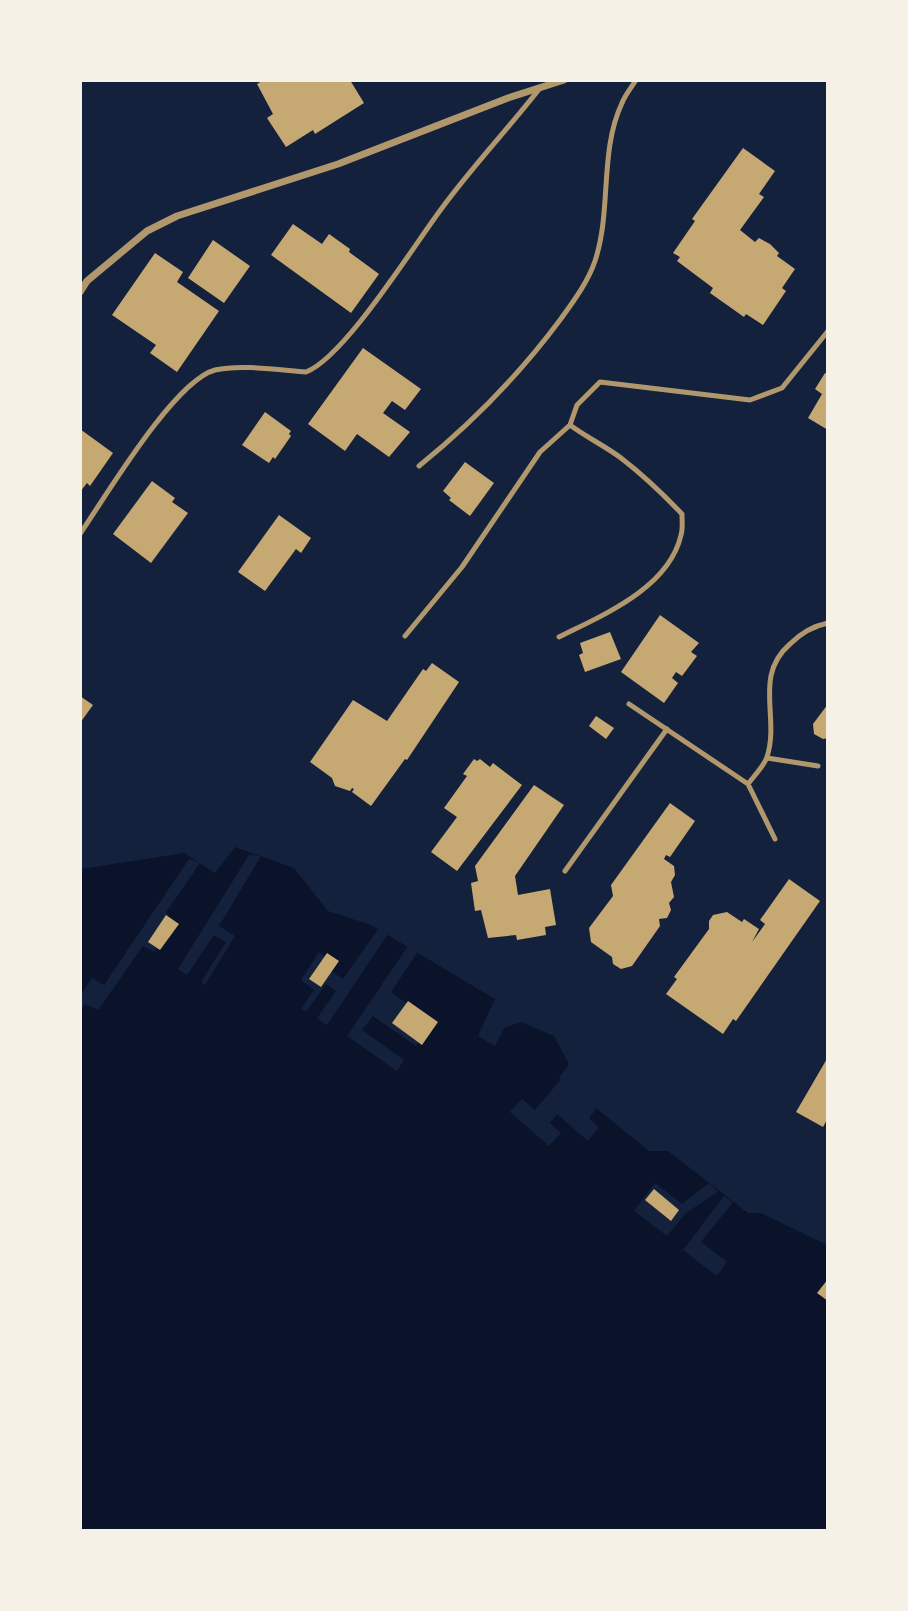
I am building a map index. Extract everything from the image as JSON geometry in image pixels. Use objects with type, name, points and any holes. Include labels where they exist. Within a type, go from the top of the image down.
[{"type":"street","points":[[80,292],[88,281],[148,231],[177,216],[338,164],[565,80]]},
{"type":"lane","points":[[419,466],[475,418],[509,384],[578,296],[595,261],[612,135],[621,103],[636,80]]},
{"type":"lane","points":[[80,534],[179,396],[202,376],[222,369],[306,372],[317,368],[346,338],[443,206],[540,88]]},
{"type":"lane","points":[[405,636],[462,567],[540,453],[570,425],[578,405],[600,382],[750,400],[782,388],[828,331]]},
{"type":"lane","points":[[559,637],[624,604],[652,581],[673,556],[681,535],[682,514],[654,485],[618,456],[570,425]]},
{"type":"lane","points":[[748,784],[767,758],[770,671],[780,652],[799,635],[819,625],[828,624]]},
{"type":"lane","points":[[629,704],[748,784],[775,839]]},
{"type":"lane","points":[[565,871],[667,729]]},
{"type":"lane","points":[[767,758],[818,766]]},
{"type":"water","points":[[235,847],[294,868],[328,911],[371,925],[495,999],[478,1036],[495,1046],[504,1028],[521,1022],[554,1036],[569,1064],[559,1078],[649,1151],[668,1151],[748,1213],[761,1213],[827,1245],[827,1530],[81,1530],[81,869],[184,853],[215,873]]},
{"type":"pier","points":[[249,855],[261,856],[219,926],[235,936],[205,985],[201,982],[226,942],[214,935],[187,975],[178,969]]},
{"type":"pier","points":[[189,859],[200,863],[166,912],[173,926],[154,952],[143,946],[98,1010],[85,1004],[81,1009],[81,994],[92,978],[104,985]]},
{"type":"pier","points":[[378,929],[388,934],[327,1025],[317,1018],[336,991],[326,984],[306,1012],[301,1009],[314,990],[301,980],[319,952],[333,962],[328,969],[343,979]]},
{"type":"pier","points":[[408,946],[417,953],[391,992],[433,1022],[416,1046],[373,1016],[362,1030],[404,1060],[397,1071],[347,1036]]},
{"type":"pier","points":[[562,1078],[597,1108],[589,1118],[599,1127],[588,1141],[557,1114],[550,1123],[561,1133],[549,1146],[510,1112],[522,1099],[535,1110]]},
{"type":"pier","points":[[655,1183],[682,1204],[709,1183],[718,1192],[686,1213],[667,1236],[634,1211]]},
{"type":"pier","points":[[724,1196],[733,1202],[701,1242],[727,1262],[717,1276],[683,1250]]},
{"type":"building","points":[[264,80],[350,80],[364,103],[315,134],[313,130],[286,147],[267,118],[273,114],[257,84]]},
{"type":"building","points":[[743,148],[775,171],[759,194],[764,197],[740,230],[755,242],[759,238],[770,244],[779,253],[777,256],[795,269],[782,288],[786,291],[763,325],[746,314],[744,317],[710,293],[713,288],[677,261],[680,257],[673,253],[695,221],[692,219]]},
{"type":"building","points":[[293,224],[322,244],[329,234],[379,274],[351,313],[271,255]]},
{"type":"building","points":[[213,240],[250,266],[224,303],[188,278]]},
{"type":"building","points":[[155,253],[183,272],[177,282],[219,311],[177,372],[150,353],[156,345],[112,315]]},
{"type":"building","points":[[363,348],[421,389],[405,410],[392,401],[383,413],[410,432],[389,457],[357,434],[345,451],[308,424]]},
{"type":"building","points":[[825,373],[828,374],[828,430],[808,418],[822,394],[815,389]]},
{"type":"building","points":[[265,412],[291,431],[291,436],[275,459],[273,457],[269,463],[242,445]]},
{"type":"building","points":[[80,429],[113,453],[90,486],[87,483],[80,492]]},
{"type":"building","points":[[465,462],[494,483],[470,516],[449,500],[451,498],[443,491]]},
{"type":"building","points":[[152,481],[175,498],[172,502],[188,513],[151,563],[113,534]]},
{"type":"building","points":[[279,515],[311,538],[301,553],[296,549],[265,591],[238,572]]},
{"type":"building","points":[[660,615],[699,643],[691,652],[697,656],[682,676],[676,672],[672,678],[678,683],[664,703],[621,672]]},
{"type":"building","points":[[610,632],[621,659],[585,672],[579,655],[583,653],[580,643]]},
{"type":"building","points":[[432,663],[459,682],[407,760],[405,759],[371,806],[352,792],[354,789],[350,791],[335,786],[332,778],[310,762],[353,700],[387,721],[423,669],[426,671]]},
{"type":"building","points":[[80,696],[93,705],[80,723]]},
{"type":"building","points":[[828,704],[828,738],[823,739],[814,734],[813,724]]},
{"type":"building","points":[[596,716],[614,728],[606,739],[589,726]]},
{"type":"building","points":[[474,759],[480,759],[490,767],[493,763],[522,785],[457,871],[431,852],[457,817],[444,808],[467,776],[463,774]]},
{"type":"building","points":[[534,785],[564,805],[515,876],[518,895],[550,889],[556,925],[545,927],[546,935],[517,940],[516,935],[488,938],[481,910],[475,911],[471,883],[478,881],[475,866]]},
{"type":"building","points":[[670,803],[695,821],[670,857],[666,855],[664,859],[674,866],[675,875],[671,882],[674,897],[669,903],[671,910],[667,918],[659,919],[660,926],[632,966],[621,969],[613,964],[612,957],[591,942],[589,928],[613,896],[611,885]]},
{"type":"building","points":[[789,879],[820,901],[736,1021],[733,1019],[723,1034],[666,994],[677,979],[674,977],[709,929],[709,921],[713,915],[727,912],[759,929],[752,942],[765,924],[760,920]]},
{"type":"building","points":[[166,915],[179,924],[160,950],[148,942]]},
{"type":"building","points":[[327,953],[339,961],[321,987],[309,979]]},
{"type":"building","points":[[408,1001],[438,1022],[422,1045],[392,1023]]},
{"type":"building","points":[[828,1057],[828,1118],[823,1127],[796,1112]]},
{"type":"building","points":[[654,1189],[679,1210],[671,1221],[645,1200]]},
{"type":"building","points":[[828,1279],[828,1301],[817,1293]]}]
